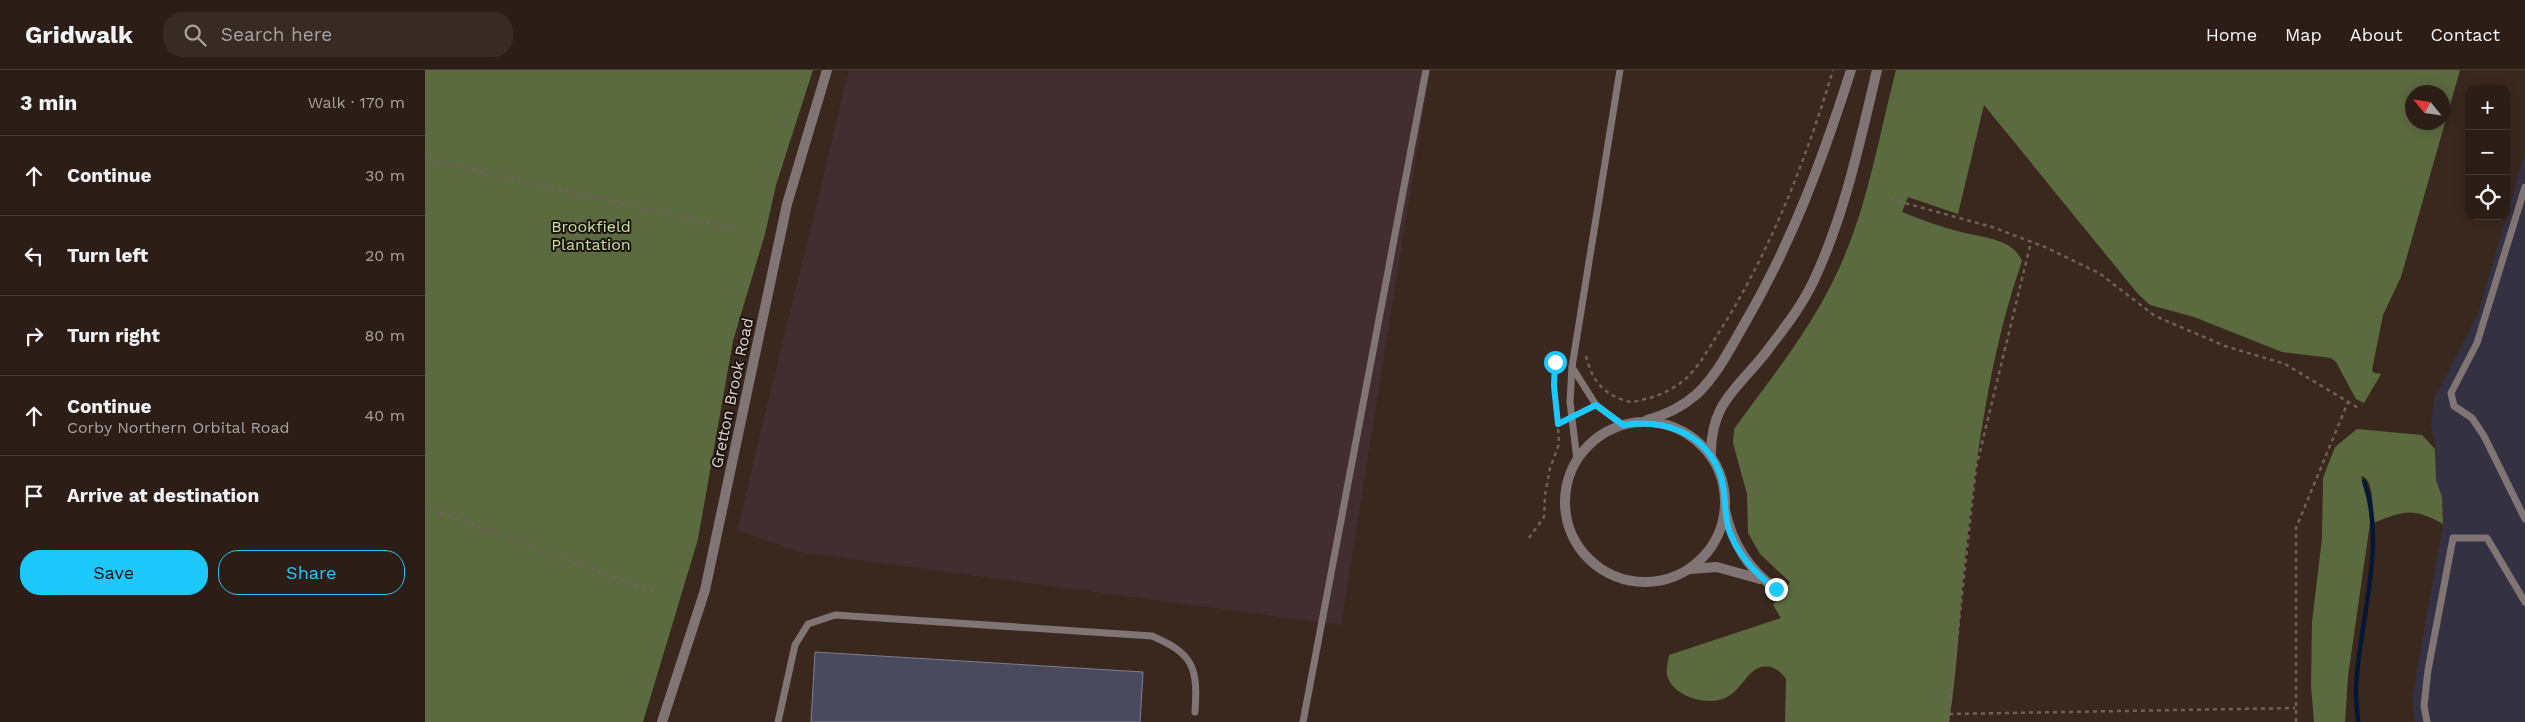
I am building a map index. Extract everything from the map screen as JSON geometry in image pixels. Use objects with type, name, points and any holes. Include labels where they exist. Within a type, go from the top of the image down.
[{"type":"street","name":"Gretton Brook Road","points":[[662,722],[705,590],[787,204],[827,70]]},
{"type":"street","points":[[1641,422],[1668,425],[1693,437],[1711,456],[1720,473],[1725,492],[1725,510],[1720,533],[1707,553],[1690,569],[1668,580],[1644,583],[1620,579],[1598,568],[1580,550],[1568,527],[1565,504],[1568,481],[1577,460],[1589,444],[1605,432],[1623,425],[1663,416],[1680,407],[1698,393],[1714,374],[1765,290],[1792,236],[1820,167],[1851,70]]},
{"type":"street","points":[[1711,456],[1711,434],[1716,417],[1727,398],[1765,354],[1790,320],[1820,265],[1845,197],[1877,70]]},
{"type":"street","points":[[1725,510],[1735,543],[1763,580],[1776,589]]},
{"type":"street","points":[[1690,569],[1717,567],[1763,580]]},
{"type":"lane","points":[[1303,722],[1426,70]]},
{"type":"lane","points":[[1577,460],[1570,402],[1572,367],[1620,70]]},
{"type":"lane","points":[[2525,187],[2477,343],[2451,393],[2454,406],[2472,418],[2484,436],[2525,520]]},
{"type":"lane","points":[[1572,367],[1596,405],[1623,425]]},
{"type":"lane","points":[[2427,722],[2424,706],[2428,670],[2453,538],[2487,538],[2525,602]]},
{"type":"lane","points":[[778,722],[795,645],[809,624],[835,614],[1152,636],[1176,646],[1192,665],[1197,688],[1195,712]]},
{"type":"path","points":[[1586,356],[1590,371],[1605,391],[1609,395],[1631,402],[1655,397],[1680,384],[1699,363],[1735,308],[1771,236],[1792,188],[1833,70]]},
{"type":"path","points":[[425,159],[740,230]]},
{"type":"path","points":[[1890,199],[1992,226],[2031,242],[2099,273],[2155,316],[2225,346],[2285,364],[2360,409]]},
{"type":"path","points":[[1948,722],[1976,468],[2031,242]]},
{"type":"path","points":[[1529,538],[1544,517],[1545,495],[1550,468],[1559,444],[1554,386],[1555,362]]},
{"type":"path","points":[[2295,722],[2297,528],[2348,402]]},
{"type":"path","points":[[1558,424],[1572,418]]},
{"type":"path","points":[[425,507],[657,593]]},
{"type":"path","points":[[1949,714],[2295,708]]},
{"type":"shaded area","points":[[849,70],[1430,70],[1341,625],[799,552],[737,530]]},
{"type":"shaded area","points":[[2525,153],[2525,722],[2415,722],[2412,698],[2443,524],[2442,497],[2436,480],[2436,449],[2431,425],[2434,399],[2478,313],[2505,220],[2510,220],[2510,204]]},
{"type":"green space","name":"Brookfield Plantation","points":[[425,70],[813,70],[776,185],[765,234],[733,341],[698,539],[643,722],[425,722]]},
{"type":"green space","points":[[1896,70],[2460,70],[2450,105],[2450,85],[2405,85],[2405,130],[2443,130],[2401,277],[2383,315],[2372,370],[2374,373],[2381,374],[2364,403],[2356,399],[2336,362],[2331,358],[2282,352],[2194,317],[2150,305],[2138,294],[1984,105],[1958,214],[1908,197],[1902,212],[1949,229],[1998,241],[2012,248],[2022,261],[2001,334],[1985,408],[1965,559],[1949,722],[1785,722],[1786,679],[1775,669],[1761,667],[1750,674],[1737,689],[1726,697],[1719,700],[1704,701],[1681,693],[1670,682],[1667,675],[1669,655],[1781,618],[1773,605],[1790,582],[1760,554],[1748,533],[1747,494],[1733,443],[1734,429],[1774,375],[1823,301],[1854,230],[1877,150]]},
{"type":"green space","points":[[2357,429],[2422,435],[2435,449],[2436,480],[2442,497],[2443,524],[2416,513],[2401,514],[2373,523],[2371,491],[2367,480],[2363,476],[2361,477],[2369,500],[2370,523],[2348,676],[2345,722],[2314,722],[2311,686],[2312,622],[2322,538],[2323,478],[2335,447]]},
{"type":"building","points":[[815,652],[1143,672],[1140,722],[811,722]]},
{"type":"waterway","points":[[2358,722],[2356,687],[2370,583],[2373,531],[2364,481]]},
{"type":"route","points":[[1555,362],[1554,386],[1558,424],[1596,405],[1616,422],[1623,425],[1641,422],[1668,425],[1693,437],[1711,456],[1720,473],[1725,492],[1725,510],[1735,543],[1752,568],[1763,580],[1776,589]]}]
